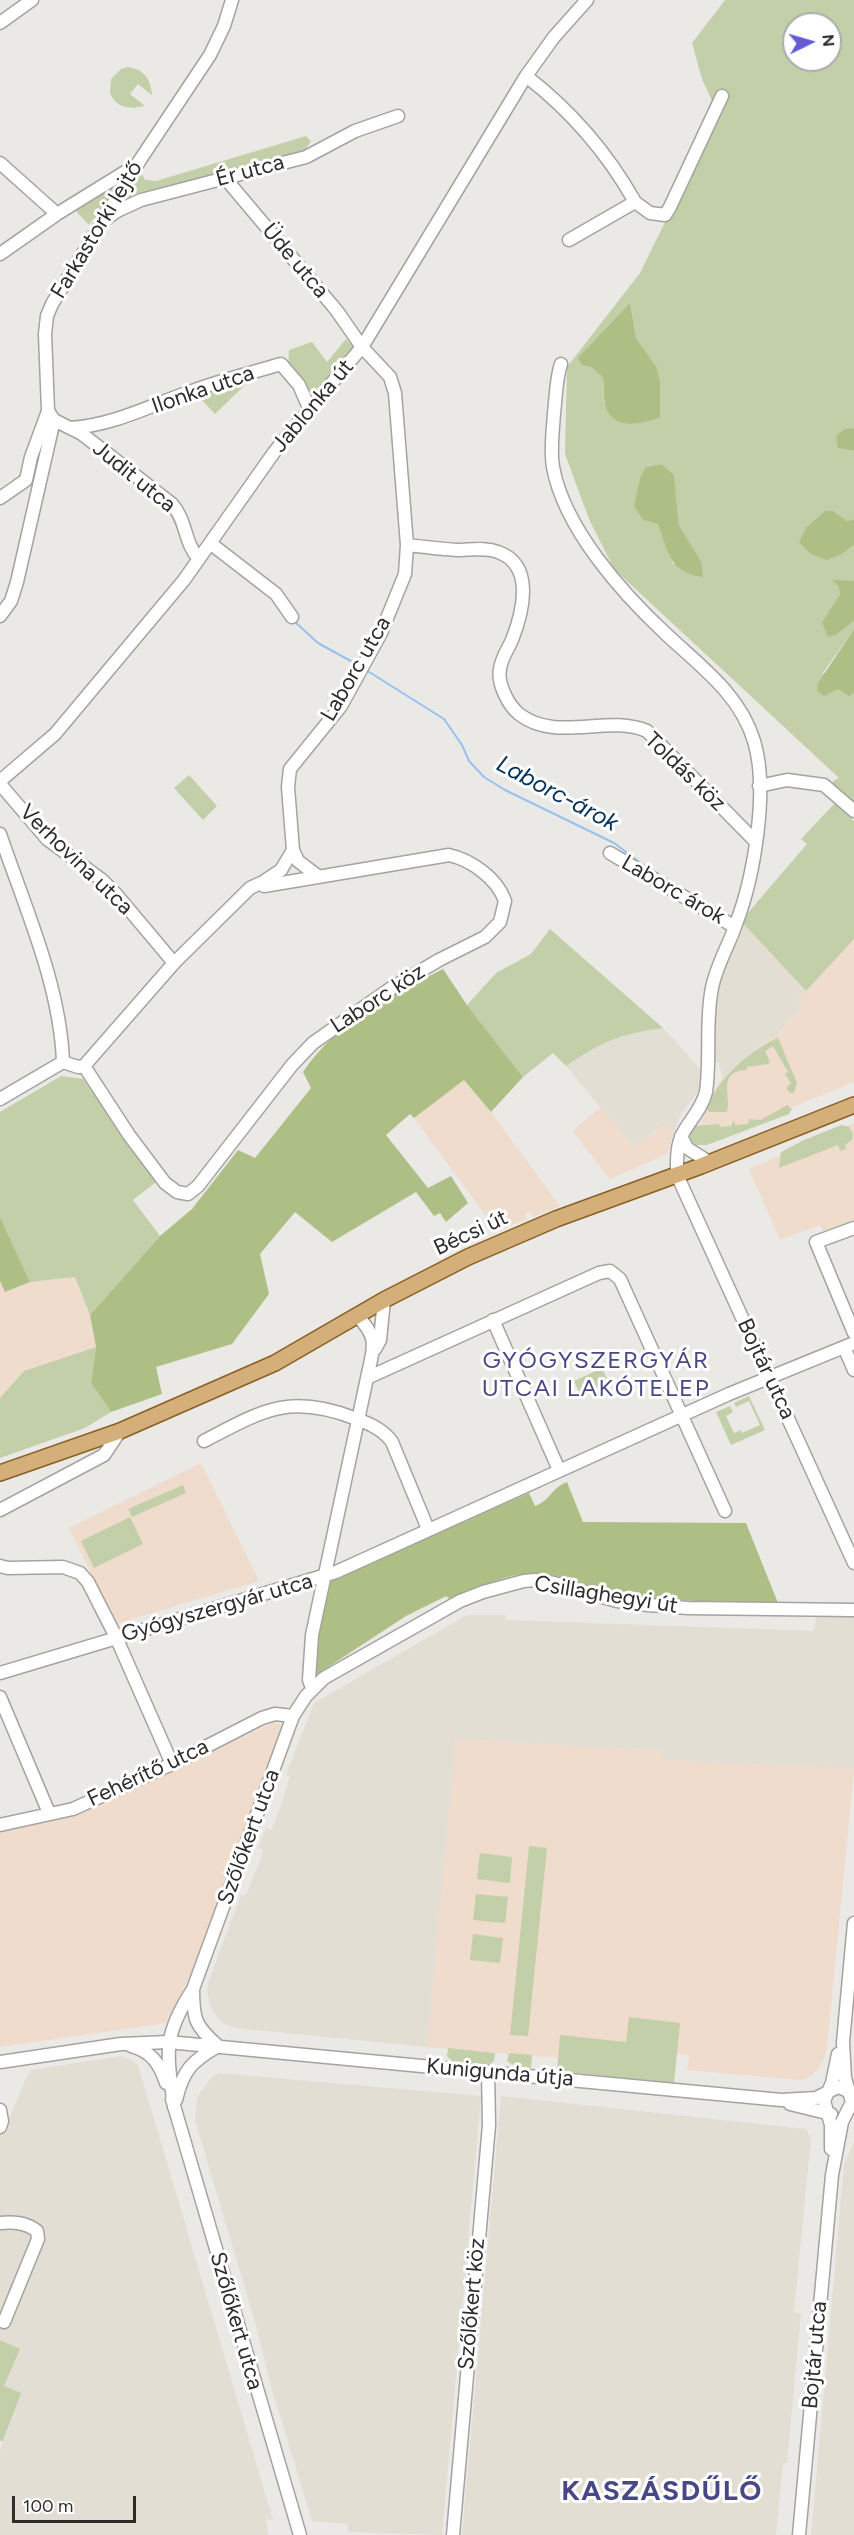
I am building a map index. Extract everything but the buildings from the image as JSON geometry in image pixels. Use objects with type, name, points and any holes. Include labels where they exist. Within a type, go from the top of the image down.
[{"type":"main road","name":"Bécsi út","points":[[0,1473],[120,1431],[279,1361],[384,1300],[468,1257],[533,1229],[854,1105]]},
{"type":"street","points":[[0,23],[32,0]]},
{"type":"street","name":"Farkastorki lejtő","points":[[0,616],[11,601],[17,582],[51,415],[45,351],[47,316],[59,291],[137,165],[210,55],[224,27],[232,0]]},
{"type":"street","name":"Jablonka út","points":[[0,782],[55,734],[184,580],[275,451],[362,346],[526,76],[554,37],[587,0]]},
{"type":"street","points":[[526,76],[573,118],[623,180],[635,202],[650,213],[665,215],[722,96]]},
{"type":"street","name":"Ér utca","points":[[102,223],[117,211],[141,200],[306,157],[355,131],[398,116]]},
{"type":"street","points":[[0,163],[57,214]]},
{"type":"street","points":[[0,254],[57,214],[137,165]]},
{"type":"street","name":"Üde utca","points":[[225,178],[337,311],[362,346]]},
{"type":"street","points":[[569,240],[635,202]]},
{"type":"street","name":"Laborc utca","points":[[293,850],[288,787],[290,769],[341,706],[381,633],[405,574],[407,545],[395,393],[390,377],[362,346]]},
{"type":"street","name":"Ilonka utca","points":[[71,428],[128,417],[195,390],[281,363],[299,385],[310,410]]},
{"type":"street","points":[[561,364],[555,406],[552,455],[555,475],[568,508],[591,548],[626,595],[732,698],[753,739],[757,759],[759,786],[756,842],[750,884],[712,987],[706,1092],[702,1104],[681,1136],[677,1175]]},
{"type":"street","name":"Farkastorki lejtő","points":[[0,498],[26,480],[31,458],[51,415]]},
{"type":"street","name":"Judit utca","points":[[51,415],[172,504],[181,514],[192,551],[199,559]]},
{"type":"street","points":[[210,543],[276,594],[292,617]]},
{"type":"street","name":"Toldás köz","points":[[407,545],[495,551],[511,560],[522,577],[524,593],[518,622],[501,663],[499,675],[515,711],[529,720],[552,727],[626,727],[647,731],[756,842]]},
{"type":"street","points":[[759,786],[786,780],[824,785],[854,811]]},
{"type":"street","name":"Verhovina utca","points":[[0,782],[47,839],[102,880],[116,894],[174,963]]},
{"type":"street","points":[[0,834],[54,996],[62,1037],[63,1062]]},
{"type":"street","points":[[293,850],[298,861],[319,877]]},
{"type":"street","points":[[0,1099],[63,1062],[78,1067],[84,1066],[174,963],[250,888],[281,870],[293,850]]},
{"type":"street","name":"Laborc árok","points":[[610,853],[735,927]]},
{"type":"street","name":"Laborc köz","points":[[84,1066],[129,1136],[165,1183],[173,1191],[188,1194],[198,1186],[286,1073],[313,1044],[390,989],[439,960],[485,937],[500,922],[504,904],[502,893],[492,880],[468,862],[449,855],[250,888]]},
{"type":"street","points":[[681,1136],[692,1152],[709,1162]]},
{"type":"street","name":"Bojtár utca","points":[[677,1175],[854,1563]]},
{"type":"street","points":[[854,1227],[816,1242],[854,1333]]},
{"type":"street","points":[[367,1378],[599,1273],[610,1271],[620,1279],[725,1511]]},
{"type":"street","points":[[372,1352],[381,1340],[384,1300]]},
{"type":"street","points":[[312,1688],[309,1680],[310,1649],[374,1342],[370,1329],[357,1316]]},
{"type":"street","points":[[494,1320],[559,1470]]},
{"type":"street","points":[[849,1345],[854,1370]]},
{"type":"street","name":"Gyógyszergyár utca","points":[[0,1673],[324,1576],[681,1415],[849,1345]]},
{"type":"street","points":[[204,1442],[256,1414],[280,1407],[316,1407],[357,1419],[383,1432],[389,1438],[398,1453],[428,1529]]},
{"type":"street","points":[[0,1510],[104,1455],[120,1431]]},
{"type":"street","points":[[0,1566],[8,1568],[63,1567],[80,1573],[88,1582],[116,1637],[172,1764]]},
{"type":"street","name":"Csillaghegyi út","points":[[312,1688],[350,1662],[460,1601],[524,1581],[554,1583],[617,1601],[688,1608],[854,1610]]},
{"type":"street","name":"Szőlőkert utca","points":[[174,2107],[168,2042],[176,2016],[193,1989],[293,1716],[312,1688]]},
{"type":"street","points":[[0,1697],[49,1813]]},
{"type":"street","name":"Fehérítő utca","points":[[0,1825],[73,1809],[172,1764],[262,1718],[275,1714],[293,1716]]},
{"type":"street","points":[[849,2113],[852,2095],[845,2078],[843,2042],[854,1923]]},
{"type":"street","name":"Szőlőkert utca","points":[[193,1989],[193,2014],[200,2028],[219,2046]]},
{"type":"street","name":"Kunigunda útja","points":[[0,2062],[121,2044],[168,2042],[781,2100],[816,2098],[838,2087],[852,2095]]},
{"type":"street","points":[[828,2112],[824,2101],[843,2042]]},
{"type":"street","name":"Szőlőkert utca","points":[[121,2044],[134,2046],[153,2057],[163,2073],[300,2535]]},
{"type":"street","points":[[174,2107],[186,2069],[200,2056],[219,2046]]},
{"type":"street","name":"Szőlőkert köz","points":[[453,2535],[489,2125],[488,2072]]},
{"type":"street","name":"Kunigunda útja","points":[[781,2100],[788,2104],[834,2115],[849,2113]]},
{"type":"street","points":[[0,2110],[2,2121],[0,2127]]},
{"type":"street","name":"Bojtár utca","points":[[799,2535],[832,2175],[828,2112]]},
{"type":"street","name":"Bojtár utca","points":[[832,2175],[849,2113]]},
{"type":"street","points":[[0,2223],[17,2222],[30,2225],[37,2231],[38,2239],[4,2322]]},
{"type":"shaded area","points":[[741,921],[806,991],[796,1001],[802,1008],[785,1024],[779,1036],[763,1043],[722,1079],[719,1063],[712,1063],[716,987]]},
{"type":"shaded area","points":[[854,939],[854,1082],[707,1142],[702,1134],[701,1124],[707,1103],[719,1082],[763,1043],[779,1036],[785,1024],[802,1008],[795,1001]]},
{"type":"shaded area","points":[[663,1028],[703,1072],[703,1085],[681,1114],[674,1131],[666,1124],[633,1146],[566,1066],[596,1045],[633,1032]]},
{"type":"shaded area","points":[[464,1080],[491,1112],[560,1206],[533,1217],[530,1211],[525,1214],[527,1219],[497,1231],[414,1118]]},
{"type":"shaded area","points":[[602,1106],[633,1146],[667,1124],[674,1131],[667,1154],[610,1179],[572,1131]]},
{"type":"shaded area","points":[[854,1123],[854,1220],[823,1231],[820,1225],[780,1240],[749,1169]]},
{"type":"shaded area","points":[[75,1277],[90,1315],[96,1347],[24,1371],[0,1398],[0,1281],[6,1292],[30,1282]]},
{"type":"shaded area","points":[[201,1463],[259,1581],[116,1624],[69,1528]]},
{"type":"shaded area","points":[[467,1615],[505,1615],[506,1620],[814,1631],[816,1615],[854,1617],[854,1769],[662,1760],[663,1751],[456,1739],[427,2047],[235,2028],[224,2024],[216,2017],[210,2006],[207,1989],[209,1980],[241,1895],[246,1895],[264,1850],[258,1848],[266,1828],[272,1830],[290,1777],[286,1775],[314,1703]]},
{"type":"shaded area","points":[[275,1722],[282,1725],[238,1848],[193,1969],[166,2023],[0,2047],[0,1832],[79,1814]]},
{"type":"shaded area","points":[[456,1739],[663,1751],[663,1760],[854,1769],[827,2048],[823,2061],[813,2075],[802,2080],[687,2070],[689,2055],[677,2054],[561,2058],[427,2047]]},
{"type":"shaded area","points":[[121,2056],[138,2065],[273,2520],[266,2519],[268,2535],[0,2535],[0,2450],[14,2413],[0,2415],[0,2122],[9,2119],[31,2070]]},
{"type":"shaded area","points":[[218,2073],[481,2096],[442,2535],[348,2532],[348,2524],[312,2521],[195,2120],[197,2097],[209,2080]]},
{"type":"shaded area","points":[[501,2096],[806,2129],[811,2138],[794,2312],[801,2314],[787,2463],[783,2463],[776,2535],[462,2535]]},
{"type":"shaded area","points":[[854,2142],[854,2535],[811,2535],[844,2164]]},
{"type":"green space","points":[[725,0],[854,0],[854,428],[845,429],[838,448],[854,451],[854,519],[847,521],[833,511],[842,554],[854,545],[854,581],[833,581],[838,586],[840,594],[822,622],[836,635],[854,621],[854,629],[822,674],[854,662],[854,804],[833,786],[833,781],[839,778],[614,569],[589,519],[565,454],[567,367],[640,273],[718,114],[702,79],[692,43]],"holes":[[[630,304],[636,338],[656,366],[604,403],[603,378],[591,367]],[[661,464],[674,476],[679,525],[701,561],[673,564],[641,475],[646,467]]]},
{"type":"green space","points":[[128,67],[138,70],[148,80],[152,95],[138,84],[130,94],[145,106],[125,107],[116,102],[110,93],[111,79],[121,69]]},
{"type":"green space","points":[[306,136],[311,141],[304,152],[134,194],[120,207],[117,206],[140,170],[145,180],[156,181]]},
{"type":"green space","points":[[122,178],[123,180],[96,220],[93,219],[89,225],[76,211]]},
{"type":"green space","points":[[630,303],[636,338],[656,366],[660,381],[660,417],[630,424],[615,420],[610,415],[604,400],[603,378],[591,367],[582,365],[578,358]]},
{"type":"green space","points":[[346,339],[355,348],[310,402],[288,366],[289,350],[312,342],[327,362]]},
{"type":"green space","points":[[244,379],[247,383],[215,414],[195,393]]},
{"type":"green space","points":[[854,428],[854,451],[838,448],[836,436],[845,429]]},
{"type":"green space","points":[[661,464],[674,475],[679,525],[701,561],[703,577],[692,575],[677,566],[668,553],[658,524],[643,520],[634,506],[641,475],[646,467]]},
{"type":"green space","points":[[825,511],[833,511],[847,521],[854,519],[854,545],[842,554],[827,560],[811,554],[799,542],[806,528]]},
{"type":"green space","points":[[832,580],[854,581],[854,621],[836,635],[828,637],[822,622],[840,594],[838,586]]},
{"type":"green space","points":[[854,629],[854,692],[849,696],[838,689],[824,696],[817,691],[818,683]]},
{"type":"green space","points":[[189,775],[217,806],[203,820],[174,788]]},
{"type":"green space","points":[[835,803],[854,821],[854,939],[806,991],[741,921],[807,844],[801,839]]},
{"type":"green space","points":[[550,929],[663,1028],[611,1040],[566,1066],[553,1053],[523,1077],[467,1005],[496,973],[531,954]]},
{"type":"green space","points":[[443,969],[467,1005],[523,1077],[491,1112],[464,1080],[414,1118],[410,1114],[386,1135],[428,1188],[451,1176],[468,1203],[446,1222],[440,1213],[434,1216],[416,1192],[332,1242],[295,1212],[260,1254],[269,1294],[232,1344],[156,1367],[162,1394],[111,1412],[91,1383],[96,1347],[90,1315],[160,1236],[192,1209],[238,1150],[255,1158],[311,1088],[303,1072],[332,1038],[366,1011]]},
{"type":"green space","points":[[778,1038],[797,1083],[794,1093],[790,1093],[786,1088],[791,1083],[785,1074],[788,1072],[773,1046],[765,1051],[770,1062],[768,1064],[747,1067],[747,1070],[737,1072],[728,1079],[727,1112],[709,1112],[707,1108],[712,1097],[727,1076],[756,1050]]},
{"type":"green space","points":[[61,1076],[83,1079],[156,1182],[133,1200],[160,1236],[90,1315],[75,1277],[30,1282],[0,1217],[0,1112]]},
{"type":"green space","points":[[787,1105],[792,1109],[789,1114],[707,1145],[695,1145],[689,1138],[694,1126],[719,1124],[720,1127],[731,1126],[734,1120],[735,1125],[748,1124],[749,1119],[761,1120]]},
{"type":"green space","points":[[841,1125],[849,1127],[853,1134],[852,1140],[845,1145],[846,1149],[840,1151],[838,1145],[779,1168],[781,1152]]},
{"type":"green space","points":[[0,1217],[30,1282],[5,1292],[0,1281]]},
{"type":"green space","points":[[96,1347],[91,1383],[111,1412],[85,1428],[0,1458],[0,1398],[24,1371]]},
{"type":"green space","points":[[602,1368],[609,1383],[581,1396],[574,1381]]},
{"type":"green space","points":[[749,1396],[765,1430],[731,1445],[716,1412],[730,1406],[733,1412],[726,1416],[734,1433],[741,1430],[742,1433],[760,1425],[749,1401],[736,1407],[734,1403]]},
{"type":"green space","points":[[567,1482],[583,1522],[746,1523],[778,1603],[642,1597],[610,1592],[548,1575],[524,1574],[496,1581],[451,1600],[446,1596],[406,1616],[316,1675],[315,1645],[324,1610],[326,1581],[529,1493],[535,1506]]},
{"type":"green space","points":[[183,1485],[186,1493],[132,1517],[128,1509]]},
{"type":"green space","points":[[130,1517],[143,1544],[94,1568],[81,1541]]},
{"type":"green space","points":[[529,1846],[547,1848],[528,2036],[510,2035]]},
{"type":"green space","points":[[480,1853],[512,1857],[510,1883],[477,1879]]},
{"type":"green space","points":[[476,1894],[508,1897],[505,1923],[473,1920]]},
{"type":"green space","points":[[473,1934],[503,1938],[500,1963],[470,1960]]},
{"type":"green space","points":[[629,2017],[680,2023],[674,2083],[557,2071],[560,2035],[626,2042]]},
{"type":"green space","points":[[448,2048],[495,2053],[494,2061],[489,2065],[452,2061],[447,2056]]},
{"type":"green space","points":[[509,2053],[532,2055],[531,2068],[515,2066],[507,2061]]},
{"type":"green space","points":[[0,2340],[20,2349],[4,2386],[21,2393],[3,2441],[0,2441]]},
{"type":"waterway","name":"Laborc-árok","points":[[294,621],[318,643],[358,665]]},
{"type":"waterway","name":"Laborc-árok","points":[[366,670],[444,719],[462,745],[469,761],[484,777],[505,790],[614,843],[679,887]]},
{"type":"district","name":"GYÓGYSZERGYÁR UTCAI LAKÓTELEP","points":[[596,1375]]},
{"type":"district","name":"KASZÁSDŰLŐ","points":[[662,2492]]}]
